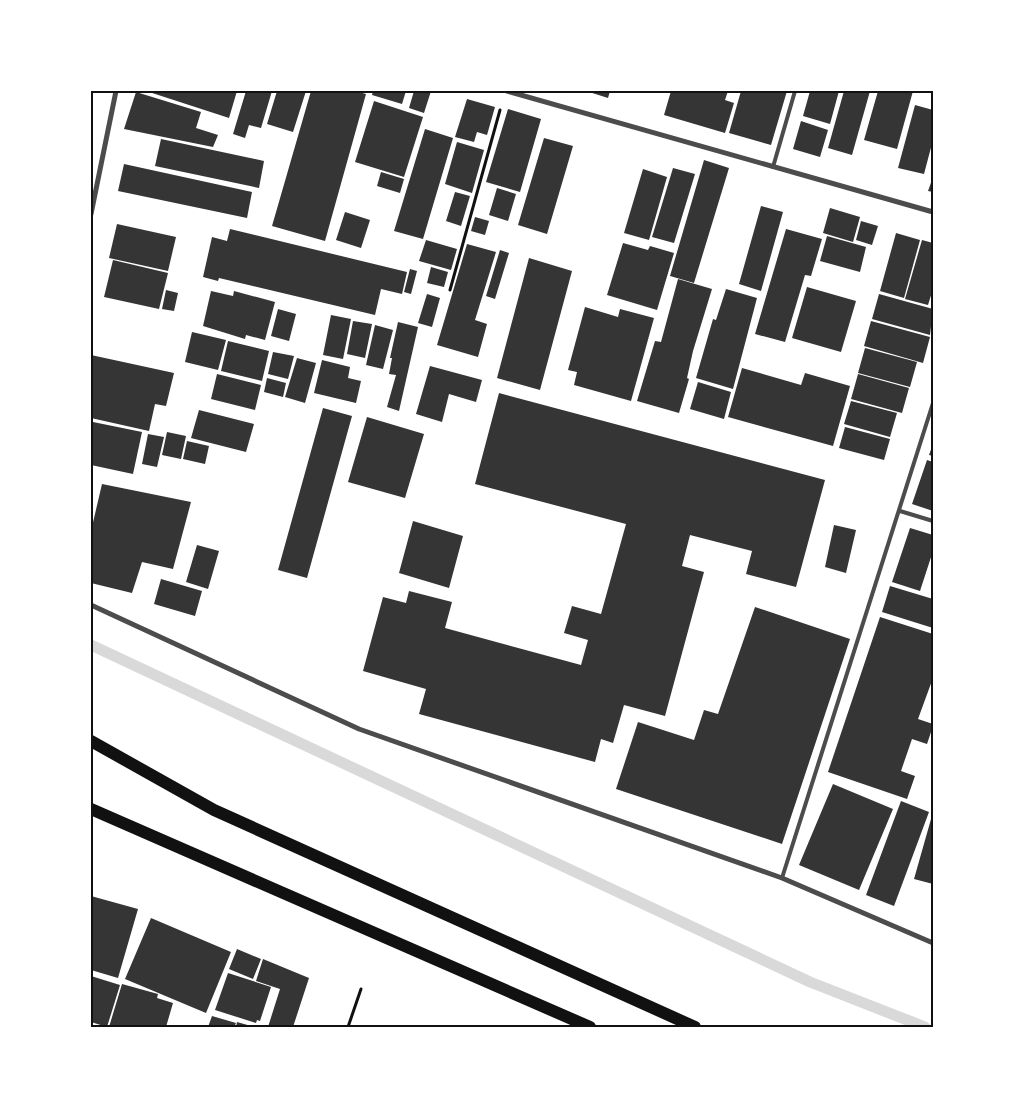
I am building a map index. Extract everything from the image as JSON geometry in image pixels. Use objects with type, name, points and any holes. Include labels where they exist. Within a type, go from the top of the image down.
[{"type":"main road","points":[[91,741],[214,810],[695,1027]]},
{"type":"main road","points":[[91,809],[590,1027]]},
{"type":"street","points":[[91,214],[116,91]]},
{"type":"street","points":[[506,91],[933,212]]},
{"type":"street","points":[[91,606],[359,729],[782,878],[933,943]]},
{"type":"lane","points":[[773,167],[794,91]]},
{"type":"lane","points":[[782,878],[933,403]]},
{"type":"lane","points":[[900,511],[933,521]]},
{"type":"path","points":[[450,290],[502,101]]},
{"type":"path","points":[[348,1027],[361,989]]},
{"type":"building","points":[[146,91],[237,91],[229,118]]},
{"type":"building","points":[[246,91],[272,91],[261,128],[249,125],[245,138],[233,134]]},
{"type":"building","points":[[277,91],[306,91],[293,132],[267,124]]},
{"type":"building","points":[[311,91],[355,91],[366,94],[325,241],[272,226]]},
{"type":"building","points":[[373,91],[406,91],[402,104],[372,95]]},
{"type":"building","points":[[414,91],[431,91],[424,113],[409,108]]},
{"type":"building","points":[[586,91],[610,91],[608,98]]},
{"type":"building","points":[[671,91],[728,91],[725,100],[734,103],[725,133],[664,115]]},
{"type":"building","points":[[741,91],[787,91],[771,145],[729,133]]},
{"type":"building","points":[[810,91],[839,91],[830,124],[803,116]]},
{"type":"building","points":[[844,91],[870,91],[852,155],[828,148]]},
{"type":"building","points":[[878,91],[913,91],[897,149],[864,140]]},
{"type":"building","points":[[136,92],[201,112],[196,128],[218,135],[213,147],[124,129]]},
{"type":"building","points":[[467,99],[495,107],[487,135],[477,132],[474,142],[455,137]]},
{"type":"building","points":[[374,101],[423,117],[404,177],[355,162]]},
{"type":"building","points":[[915,105],[933,110],[933,140],[924,174],[898,168]]},
{"type":"building","points":[[508,109],[541,119],[520,192],[486,182]]},
{"type":"building","points":[[801,121],[828,130],[820,157],[793,149]]},
{"type":"building","points":[[425,129],[453,138],[423,239],[394,231]]},
{"type":"building","points":[[544,138],[573,146],[547,234],[518,225]]},
{"type":"building","points":[[161,139],[264,161],[259,188],[155,166]]},
{"type":"building","points":[[457,142],[484,150],[472,193],[445,184]]},
{"type":"building","points":[[704,160],[729,168],[694,283],[670,276]]},
{"type":"building","points":[[124,164],[252,192],[247,218],[118,191]]},
{"type":"building","points":[[673,168],[695,174],[674,243],[652,237]]},
{"type":"building","points":[[643,169],[667,177],[649,240],[624,233]]},
{"type":"building","points":[[381,172],[404,179],[400,193],[377,186]]},
{"type":"building","points":[[933,177],[933,192],[928,191]]},
{"type":"building","points":[[497,188],[516,194],[508,221],[489,215]]},
{"type":"building","points":[[455,192],[470,196],[461,226],[446,221]]},
{"type":"building","points":[[761,206],[783,212],[761,291],[739,284]]},
{"type":"building","points":[[830,208],[860,217],[853,242],[823,233]]},
{"type":"building","points":[[345,212],[370,220],[361,248],[336,240]]},
{"type":"building","points":[[475,217],[489,221],[485,235],[471,231]]},
{"type":"building","points":[[861,221],[878,226],[872,245],[856,240]]},
{"type":"building","points":[[117,224],[176,237],[168,271],[109,258]]},
{"type":"building","points":[[230,229],[407,272],[402,294],[381,289],[375,315],[219,278],[218,281],[203,277],[212,237],[227,241]]},
{"type":"building","points":[[786,229],[822,239],[811,276],[805,275],[785,342],[755,334]]},
{"type":"building","points":[[896,233],[920,240],[904,298],[880,291]]},
{"type":"building","points":[[827,236],[866,247],[860,272],[820,261]]},
{"type":"building","points":[[426,240],[457,249],[451,270],[419,261]]},
{"type":"building","points":[[922,240],[933,243],[933,289],[928,305],[905,299]]},
{"type":"building","points":[[623,243],[648,250],[650,246],[674,253],[657,310],[607,295]]},
{"type":"building","points":[[467,244],[496,252],[475,320],[487,324],[478,357],[437,345]]},
{"type":"building","points":[[500,250],[509,253],[495,299],[486,296]]},
{"type":"building","points":[[529,258],[572,271],[540,390],[497,378]]},
{"type":"building","points":[[113,260],[168,273],[159,309],[104,297]]},
{"type":"building","points":[[431,267],[448,272],[444,287],[427,283]]},
{"type":"building","points":[[410,269],[417,271],[411,294],[404,292]]},
{"type":"building","points":[[678,279],[712,289],[693,351],[687,378],[689,379],[679,413],[637,401],[655,341],[661,342]]},
{"type":"building","points":[[807,287],[856,301],[841,352],[792,338]]},
{"type":"building","points":[[726,289],[757,298],[733,389],[696,378],[713,319],[716,320]]},
{"type":"building","points":[[166,290],[178,293],[174,311],[162,309]]},
{"type":"building","points":[[211,291],[233,296],[234,291],[275,302],[265,340],[246,335],[245,339],[203,326]]},
{"type":"building","points":[[427,294],[440,298],[432,327],[418,323]]},
{"type":"building","points":[[879,294],[933,309],[930,335],[872,319]]},
{"type":"building","points":[[585,307],[618,317],[620,309],[654,318],[631,401],[574,385],[577,372],[568,370]]},
{"type":"building","points":[[278,309],[296,314],[289,341],[271,336]]},
{"type":"building","points":[[331,315],[351,319],[343,359],[323,355]]},
{"type":"building","points":[[353,321],[372,324],[365,358],[347,354]]},
{"type":"building","points":[[871,321],[930,337],[923,363],[864,346]]},
{"type":"building","points":[[398,322],[418,327],[399,411],[387,407],[396,375],[389,374],[392,358],[390,358]]},
{"type":"building","points":[[375,325],[393,330],[383,369],[366,365]]},
{"type":"building","points":[[192,332],[226,340],[218,370],[185,362]]},
{"type":"building","points":[[228,341],[269,351],[262,381],[221,371]]},
{"type":"building","points":[[865,348],[917,362],[910,387],[858,373]]},
{"type":"building","points":[[273,352],[294,356],[288,379],[268,374]]},
{"type":"building","points":[[91,355],[174,373],[166,406],[155,404],[149,431],[91,418]]},
{"type":"building","points":[[297,358],[316,363],[305,403],[285,397]]},
{"type":"building","points":[[322,360],[350,367],[348,378],[361,381],[356,403],[314,393]]},
{"type":"building","points":[[430,366],[482,380],[476,402],[449,394],[442,422],[416,414]]},
{"type":"building","points":[[742,368],[801,385],[805,373],[850,386],[833,446],[728,417]]},
{"type":"building","points":[[217,374],[261,385],[255,410],[211,399]]},
{"type":"building","points":[[858,374],[909,388],[902,413],[851,399]]},
{"type":"building","points":[[267,378],[286,383],[283,397],[264,392]]},
{"type":"building","points":[[698,382],[731,392],[724,419],[690,409]]},
{"type":"building","points":[[499,393],[825,480],[796,587],[746,574],[752,551],[690,535],[682,566],[704,572],[665,716],[624,705],[613,743],[601,739],[595,762],[419,714],[426,689],[363,671],[383,597],[406,603],[409,591],[452,602],[445,628],[581,665],[588,640],[564,633],[572,606],[601,614],[626,524],[475,484]]},
{"type":"building","points":[[851,401],[897,413],[890,437],[844,424]]},
{"type":"building","points":[[323,408],[352,416],[307,578],[278,570]]},
{"type":"building","points":[[199,410],[254,424],[246,452],[191,438]]},
{"type":"building","points":[[367,417],[424,434],[405,498],[348,482]]},
{"type":"building","points":[[93,422],[142,432],[133,474],[91,465]]},
{"type":"building","points":[[845,427],[890,439],[884,460],[839,448]]},
{"type":"building","points":[[167,432],[186,436],[181,459],[162,455]]},
{"type":"building","points":[[148,434],[164,437],[157,467],[142,464]]},
{"type":"building","points":[[187,441],[209,446],[205,464],[183,459]]},
{"type":"building","points":[[933,444],[933,456],[929,455]]},
{"type":"building","points":[[927,460],[933,462],[933,511],[912,504]]},
{"type":"building","points":[[102,484],[191,502],[173,569],[142,562],[132,593],[91,583],[91,531]]},
{"type":"building","points":[[413,521],[463,536],[449,588],[399,573]]},
{"type":"building","points":[[834,525],[856,530],[846,573],[825,567]]},
{"type":"building","points":[[910,528],[933,535],[933,551],[920,591],[892,582]]},
{"type":"building","points":[[197,545],[219,551],[208,589],[186,582]]},
{"type":"building","points":[[161,579],[202,591],[195,616],[154,604]]},
{"type":"building","points":[[890,586],[933,599],[933,628],[882,612]]},
{"type":"building","points":[[755,607],[850,639],[782,844],[616,789],[638,722],[694,740],[704,710],[718,714]]},
{"type":"building","points":[[880,617],[933,634],[933,678],[918,719],[933,724],[933,726],[927,744],[912,739],[901,771],[915,776],[907,799],[828,772]]},
{"type":"building","points":[[833,784],[893,809],[859,890],[799,865]]},
{"type":"building","points":[[901,801],[929,812],[894,906],[866,895]]},
{"type":"building","points":[[933,812],[933,884],[914,879]]},
{"type":"building","points":[[91,896],[138,909],[118,978],[91,970]]},
{"type":"building","points":[[151,918],[231,952],[206,1013],[125,979]]},
{"type":"building","points":[[237,949],[261,959],[253,979],[229,969]]},
{"type":"building","points":[[263,959],[309,978],[293,1027],[268,1027],[280,989],[256,981]]},
{"type":"building","points":[[228,973],[271,987],[260,1021],[257,1020],[256,1023],[215,1010]]},
{"type":"building","points":[[91,976],[120,985],[107,1027],[91,1022]]},
{"type":"building","points":[[122,984],[158,994],[157,998],[173,1003],[166,1027],[109,1027]]},
{"type":"building","points":[[212,1016],[236,1023],[234,1027],[208,1027]]},
{"type":"building","points":[[237,1022],[251,1026],[251,1027],[236,1027]]},
{"type":"waterway","points":[[91,645],[810,982],[925,1027]]}]
